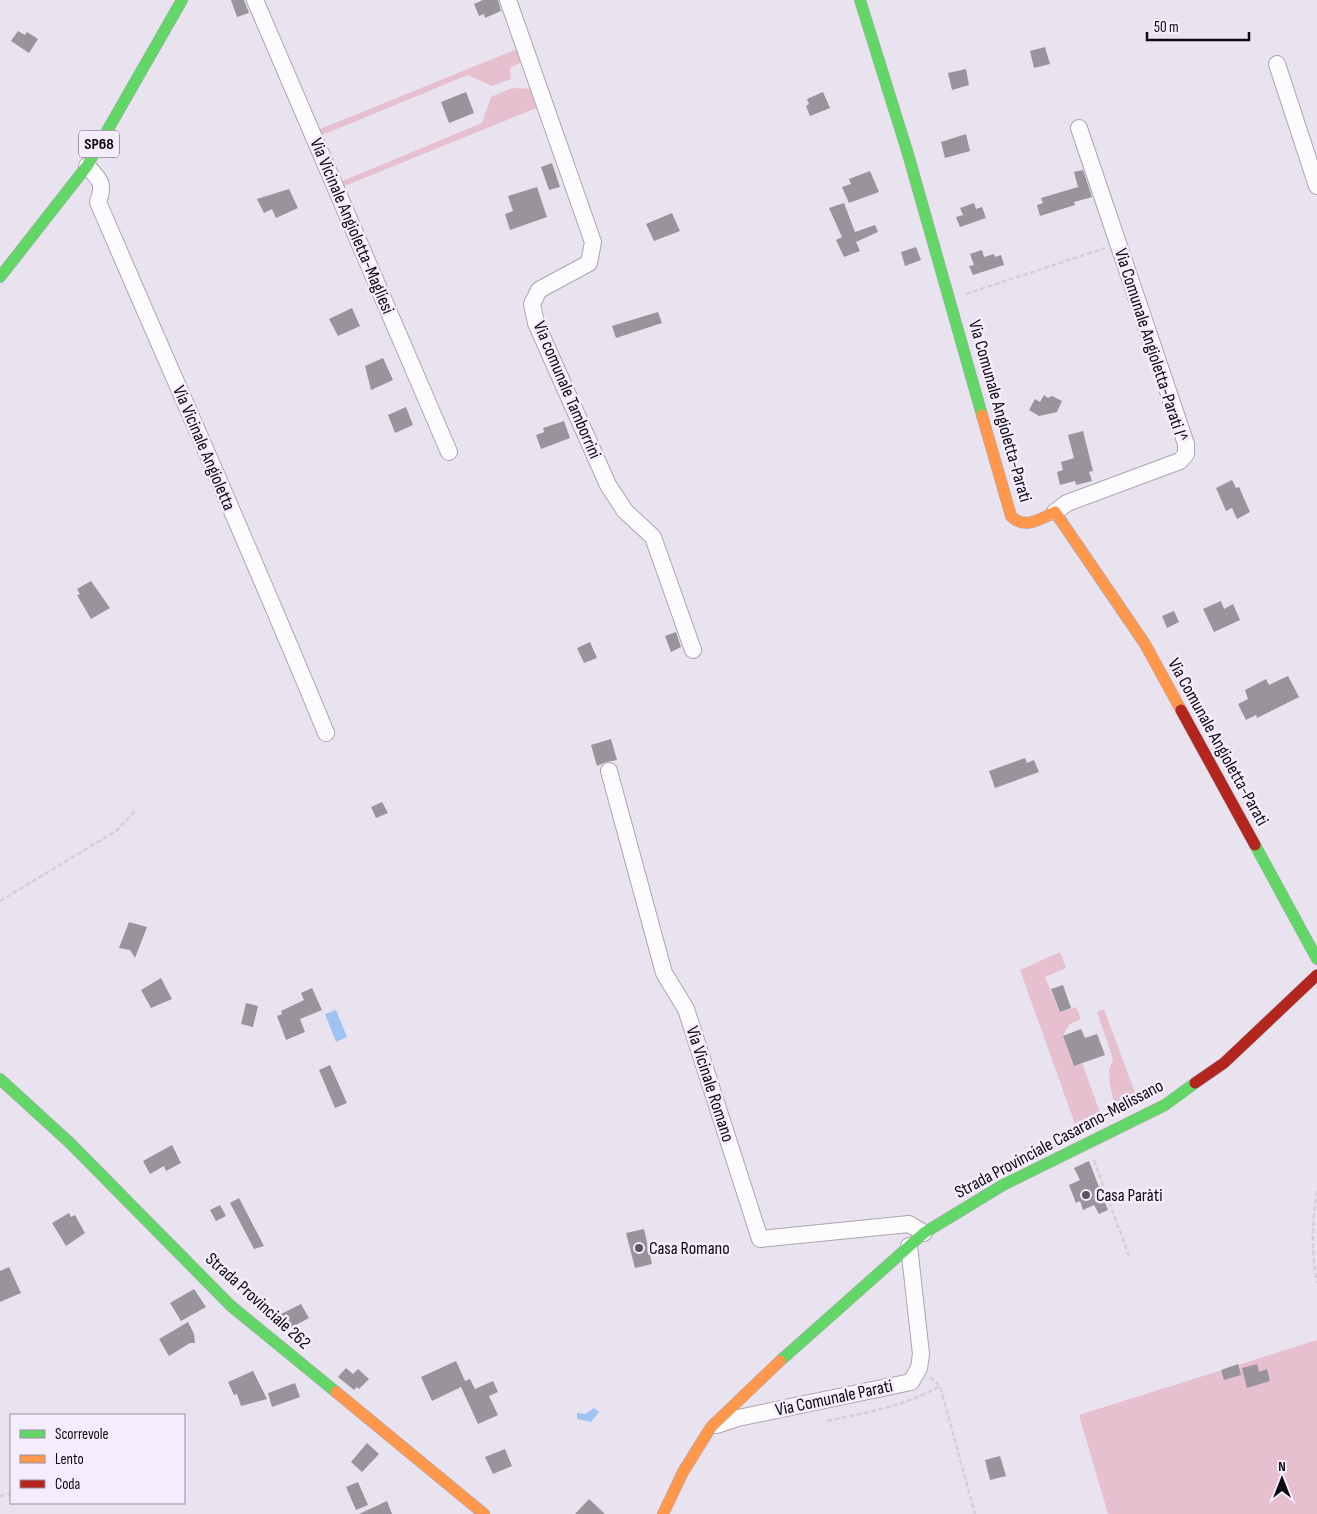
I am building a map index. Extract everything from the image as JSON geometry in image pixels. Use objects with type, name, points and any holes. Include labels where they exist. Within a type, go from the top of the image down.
[{"type":"street","name":"SP68","points":[[0,277],[87,166],[182,0]]},
{"type":"street","name":"Via Vicinale Angioletta-Magliesi","points":[[255,0],[450,452]]},
{"type":"street","name":"Via comunale Tamborrini","points":[[508,0],[593,242],[589,263],[539,290],[532,304],[536,323],[608,485],[625,512],[652,537],[693,650]]},
{"type":"street","name":"Via Comunale Angioletta-Parati","points":[[860,0],[908,154],[1011,516],[1014,521],[1021,524],[1031,523],[1055,512],[1145,644],[1317,959]]},
{"type":"street","points":[[1277,64],[1317,186]]},
{"type":"street","name":"Via Comunale Angioletta-Parati I^","points":[[1055,512],[1067,503],[1180,460],[1186,454],[1186,444],[1079,128]]},
{"type":"street","name":"Via Vicinale Angioletta","points":[[87,166],[100,181],[102,190],[98,202],[223,495],[279,619],[326,733]]},
{"type":"street","name":"Via Vicinale Romano","points":[[609,771],[664,973],[686,1009],[760,1239],[909,1224],[924,1233]]},
{"type":"street","name":"Strada Provinciale Casarano-Melissano","points":[[663,1514],[683,1472],[711,1428],[809,1334],[924,1233],[1003,1185],[1090,1144],[1165,1105],[1224,1063],[1317,975]]},
{"type":"street","name":"Strada Provinciale 262","points":[[0,1079],[76,1150],[231,1306],[484,1514]]},
{"type":"street","points":[[909,1246],[921,1354],[919,1368]]},
{"type":"street","name":"Via Comunale Parati","points":[[711,1428],[738,1418],[911,1382],[919,1368]]},
{"type":"path","points":[[950,299],[1118,244]]},
{"type":"path","points":[[0,901],[116,831],[134,811]]},
{"type":"path","points":[[1090,1144],[1128,1256]]},
{"type":"path","points":[[1317,1191],[1312,1231],[1312,1252],[1317,1283]]},
{"type":"path","points":[[919,1368],[940,1386],[976,1514]]},
{"type":"path","points":[[827,1421],[892,1408],[915,1400],[940,1386]]},
{"type":"shaded area","points":[[517,49],[522,62],[510,68],[511,79],[492,86],[468,75],[320,136],[318,130]]},
{"type":"shaded area","points":[[512,88],[532,89],[539,107],[342,187],[340,182],[482,123],[491,97]]},
{"type":"shaded area","points":[[1060,952],[1066,968],[1045,977],[1060,1012],[1076,1007],[1081,1019],[1069,1025],[1063,1036],[1074,1066],[1082,1063],[1101,1115],[1076,1127],[1020,970]]},
{"type":"shaded area","points":[[1104,1009],[1137,1098],[1115,1108],[1109,1070],[1113,1059],[1097,1012]]},
{"type":"shaded area","points":[[1317,1340],[1317,1514],[1108,1514],[1079,1415]]},
{"type":"water","points":[[336,1010],[347,1037],[336,1042],[325,1014]]},
{"type":"water","points":[[594,1408],[599,1412],[591,1422],[577,1419],[577,1413],[585,1414]]},
{"type":"building","points":[[231,0],[244,0],[249,13],[237,17]]},
{"type":"building","points":[[483,0],[498,0],[501,11],[485,18],[484,14],[479,16],[474,4]]},
{"type":"building","points":[[18,31],[25,35],[27,32],[38,39],[29,53],[11,41]]},
{"type":"building","points":[[1045,47],[1050,64],[1034,68],[1030,51]]},
{"type":"building","points":[[966,69],[969,85],[952,90],[948,73]]},
{"type":"building","points":[[466,92],[474,113],[449,123],[441,102]]},
{"type":"building","points":[[823,92],[830,108],[810,116],[806,106],[809,104],[807,99]]},
{"type":"building","points":[[966,134],[970,151],[945,158],[941,142]]},
{"type":"building","points":[[552,163],[560,187],[549,190],[541,167]]},
{"type":"building","points":[[1083,170],[1092,197],[1074,202],[1075,205],[1040,216],[1037,205],[1043,203],[1041,198],[1078,187],[1074,172]]},
{"type":"building","points":[[870,171],[879,192],[849,203],[842,187],[851,184],[849,179]]},
{"type":"building","points":[[537,187],[547,217],[510,230],[505,214],[513,211],[508,196]]},
{"type":"building","points":[[289,189],[298,208],[276,218],[272,209],[264,213],[257,199]]},
{"type":"building","points":[[844,203],[855,232],[875,225],[878,232],[856,242],[860,251],[844,257],[836,240],[842,237],[829,208]]},
{"type":"building","points":[[974,203],[976,209],[982,207],[986,218],[960,227],[956,217],[963,215],[960,208]]},
{"type":"building","points":[[672,213],[680,231],[654,241],[646,224]]},
{"type":"building","points":[[916,247],[921,260],[905,266],[901,252]]},
{"type":"building","points":[[982,250],[984,257],[994,254],[995,257],[1001,255],[1004,265],[973,275],[969,266],[974,265],[970,254]]},
{"type":"building","points":[[352,308],[360,326],[338,336],[329,319]]},
{"type":"building","points":[[658,312],[662,323],[616,338],[612,326]]},
{"type":"building","points":[[383,358],[393,380],[371,390],[365,366]]},
{"type":"building","points":[[1044,395],[1048,398],[1052,396],[1062,401],[1057,412],[1039,416],[1029,410],[1035,399],[1040,402]]},
{"type":"building","points":[[406,407],[413,425],[395,433],[388,415]]},
{"type":"building","points":[[564,421],[570,438],[541,449],[536,435],[544,432],[543,428]]},
{"type":"building","points":[[1083,431],[1093,471],[1089,472],[1092,481],[1076,485],[1075,481],[1060,485],[1057,472],[1063,470],[1061,462],[1074,458],[1068,435]]},
{"type":"building","points":[[1232,480],[1236,488],[1239,487],[1250,512],[1237,519],[1232,508],[1226,511],[1216,488]]},
{"type":"building","points":[[91,581],[110,608],[91,619],[77,595],[80,594],[77,589]]},
{"type":"building","points":[[1221,601],[1224,609],[1233,604],[1240,620],[1214,632],[1203,609]]},
{"type":"building","points":[[1174,611],[1179,622],[1167,628],[1162,616]]},
{"type":"building","points":[[676,632],[681,647],[671,652],[665,636]]},
{"type":"building","points":[[590,642],[597,658],[584,663],[577,648]]},
{"type":"building","points":[[1288,676],[1299,697],[1257,718],[1256,715],[1246,720],[1238,704],[1248,699],[1245,690],[1266,679],[1269,685]]},
{"type":"building","points":[[611,739],[617,760],[597,766],[591,745]]},
{"type":"building","points":[[1025,758],[1027,763],[1034,760],[1039,772],[995,788],[989,771]]},
{"type":"building","points":[[382,802],[388,813],[376,818],[371,807]]},
{"type":"building","points":[[129,922],[147,927],[135,958],[130,950],[119,948]]},
{"type":"building","points":[[161,978],[172,999],[151,1008],[141,990]]},
{"type":"building","points":[[1063,985],[1071,1008],[1060,1012],[1051,989]]},
{"type":"building","points":[[312,988],[322,1010],[300,1019],[305,1032],[286,1040],[277,1016],[282,1014],[281,1011],[304,1000],[301,993]]},
{"type":"building","points":[[246,1003],[258,1006],[253,1027],[241,1024]]},
{"type":"building","points":[[1081,1029],[1085,1038],[1097,1034],[1105,1055],[1074,1066],[1063,1036]]},
{"type":"building","points":[[330,1065],[347,1103],[335,1108],[319,1070]]},
{"type":"building","points":[[172,1145],[181,1163],[166,1171],[164,1166],[150,1174],[143,1161]]},
{"type":"building","name":"Casa Paràti","points":[[1089,1161],[1108,1210],[1099,1214],[1094,1205],[1083,1210],[1080,1201],[1076,1203],[1069,1185],[1080,1180],[1074,1168]]},
{"type":"building","points":[[239,1198],[264,1246],[254,1249],[230,1203]]},
{"type":"building","points":[[220,1205],[226,1216],[216,1221],[210,1210]]},
{"type":"building","points":[[69,1213],[71,1217],[75,1215],[85,1233],[66,1246],[52,1223]]},
{"type":"building","name":"Casa Romano","points":[[644,1229],[652,1264],[635,1268],[626,1233]]},
{"type":"building","points":[[9,1267],[21,1293],[0,1302],[0,1271]]},
{"type":"building","points":[[194,1289],[206,1307],[181,1321],[170,1303]]},
{"type":"building","points":[[301,1304],[309,1318],[283,1332],[269,1320]]},
{"type":"building","points":[[188,1322],[194,1334],[195,1343],[190,1343],[169,1356],[159,1339]]},
{"type":"building","points":[[456,1361],[465,1381],[470,1379],[475,1389],[493,1381],[498,1392],[489,1396],[498,1415],[478,1424],[461,1387],[432,1401],[421,1377]]},
{"type":"building","points":[[1238,1364],[1241,1375],[1224,1380],[1221,1370]]},
{"type":"building","points":[[1257,1364],[1259,1372],[1267,1369],[1270,1381],[1247,1388],[1242,1368]]},
{"type":"building","points":[[346,1368],[353,1374],[358,1369],[369,1379],[359,1389],[357,1387],[354,1390],[338,1377]]},
{"type":"building","points":[[253,1371],[267,1399],[241,1406],[237,1394],[234,1395],[228,1382]]},
{"type":"building","points":[[295,1383],[300,1397],[272,1407],[268,1393]]},
{"type":"building","points":[[367,1443],[379,1454],[362,1472],[351,1462]]},
{"type":"building","points":[[505,1449],[512,1466],[493,1474],[485,1457]]},
{"type":"building","points":[[1000,1456],[1006,1476],[990,1480],[985,1460]]},
{"type":"building","points":[[358,1482],[368,1505],[356,1510],[346,1487]]},
{"type":"building","points":[[589,1499],[605,1514],[575,1514]]},
{"type":"building","points":[[387,1501],[392,1514],[359,1514]]},
{"type":"traffic: fast","points":[[0,277],[87,166],[182,0]]},
{"type":"traffic: fast","points":[[860,0],[908,154],[982,415]]},
{"type":"traffic: fast","points":[[1255,845],[1317,959]]},
{"type":"traffic: fast","points":[[0,1079],[70,1143],[231,1306],[336,1392]]},
{"type":"traffic: fast","points":[[780,1361],[924,1233],[1003,1185],[1165,1105],[1195,1083]]},
{"type":"traffic: slow","points":[[982,415],[1011,516],[1016,520],[1027,523],[1055,512],[1145,644],[1181,710]]},
{"type":"traffic: slow","points":[[663,1514],[683,1472],[711,1427],[780,1361]]},
{"type":"traffic: slow","points":[[336,1392],[484,1514]]},
{"type":"traffic: jam","points":[[1181,710],[1255,845]]},
{"type":"traffic: jam","points":[[1195,1083],[1224,1063],[1317,975]]},
{"type":"place","name":"Casa Paràti","points":[[1086,1195]]},
{"type":"place","name":"Casa Romano","points":[[639,1248]]}]
